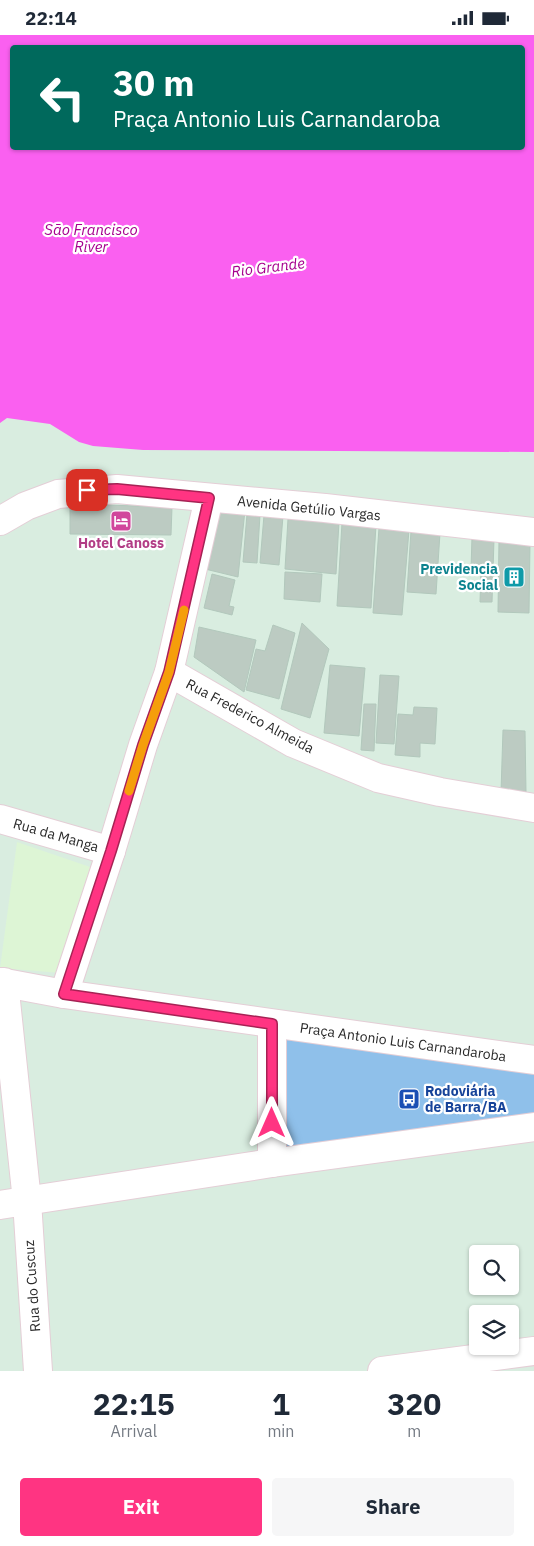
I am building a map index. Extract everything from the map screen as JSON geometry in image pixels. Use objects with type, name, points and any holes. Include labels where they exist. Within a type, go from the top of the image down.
[{"type":"street","name":"Avenida Getúlio Vargas","points":[[0,521],[26,505],[58,494],[87,490],[117,489],[325,508],[534,532]]},
{"type":"street","points":[[64,994],[111,851],[143,745],[169,672],[209,498]]},
{"type":"street","name":"Rua Frederico Almeida","points":[[169,672],[293,743],[378,778],[440,792],[534,808]]},
{"type":"street","name":"Rua da Manga","points":[[0,819],[111,851]]},
{"type":"street","name":"Praça Antonio Luis Carnandaroba","points":[[2,982],[64,994],[534,1060]]},
{"type":"street","name":"Rua do Cuscuz","points":[[2,982],[26,1201],[38,1371]]},
{"type":"street","points":[[272,1024],[272,1163]]},
{"type":"street","points":[[0,1205],[272,1163],[534,1127]]},
{"type":"street","points":[[382,1371],[534,1351]]},
{"type":"shaded area","points":[[17,842],[96,869],[61,973],[0,968]]},
{"type":"shaded area","points":[[272,1024],[534,1060],[534,1127],[272,1163]]},
{"type":"water","points":[[0,35],[534,35],[534,452],[143,450],[93,446],[79,442],[50,424],[7,418],[0,423]]},
{"type":"building","name":"Hotel Canoss","points":[[70,504],[172,507],[171,535],[70,534]]},
{"type":"building","points":[[218,509],[245,510],[238,577],[205,569]]},
{"type":"building","points":[[247,514],[260,515],[257,563],[243,562]]},
{"type":"building","points":[[264,515],[283,516],[279,565],[260,563]]},
{"type":"building","points":[[288,519],[339,522],[336,574],[285,569]]},
{"type":"building","points":[[342,523],[376,525],[371,608],[337,606]]},
{"type":"building","points":[[379,528],[409,530],[402,615],[373,613]]},
{"type":"building","points":[[411,531],[440,533],[436,594],[407,592]]},
{"type":"building","points":[[472,537],[494,539],[492,602],[480,602],[481,570],[471,569]]},
{"type":"building","name":"Previdencia Social","points":[[499,540],[530,542],[529,613],[498,612]]},
{"type":"building","points":[[285,572],[322,574],[320,602],[284,599]]},
{"type":"building","points":[[212,574],[235,580],[229,606],[234,607],[232,615],[204,608]]},
{"type":"building","points":[[302,623],[329,649],[310,718],[281,709]]},
{"type":"building","points":[[273,625],[295,633],[279,699],[246,690],[256,649],[265,651]]},
{"type":"building","points":[[199,627],[256,640],[244,692],[194,657]]},
{"type":"building","points":[[330,665],[365,668],[359,736],[324,733]]},
{"type":"building","points":[[380,675],[399,676],[394,744],[376,743]]},
{"type":"building","points":[[364,704],[376,704],[374,751],[361,750]]},
{"type":"building","points":[[414,707],[437,708],[435,744],[420,743],[420,757],[395,755],[398,714],[413,715]]},
{"type":"building","points":[[503,730],[525,731],[526,792],[501,792]]},
{"type":"slow traffic","points":[[129,791],[169,672],[184,610]]},
{"type":"place","name":"Hotel Canoss","points":[[121,521]]},
{"type":"place","name":"Previdencia Social","points":[[514,577]]},
{"type":"place","name":"Rodoviária de Barra/BA","points":[[409,1099]]},
{"type":"route","points":[[87,490],[117,489],[209,498],[169,672],[143,745],[111,851],[64,994],[272,1024],[272,1123]]},
{"type":"water label","name":"São Francisco River","points":[[91,238]]},
{"type":"water label","name":"Rio Grande","points":[[268,267]]}]
